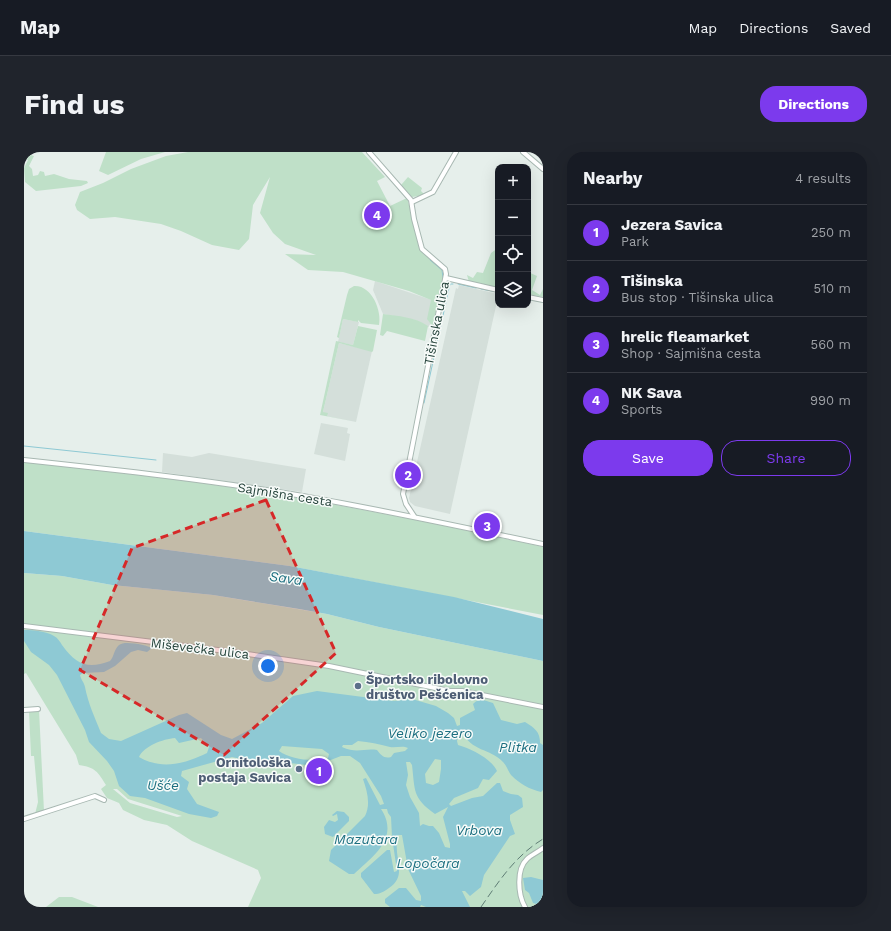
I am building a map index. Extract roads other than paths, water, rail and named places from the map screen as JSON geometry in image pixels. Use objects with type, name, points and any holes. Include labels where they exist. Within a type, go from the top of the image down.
[{"type":"street","points":[[369,152],[373,154],[412,202],[434,192],[456,152]]},
{"type":"street","points":[[523,152],[543,170]]},
{"type":"street","name":"Tišinska ulica","points":[[412,202],[414,219],[422,249],[444,269],[446,278],[403,494],[406,504],[415,517]]},
{"type":"street","points":[[446,278],[495,289]]},
{"type":"street","points":[[531,298],[543,300]]},
{"type":"street","name":"Sajmišna cesta","points":[[24,460],[244,487],[415,517],[543,544]]},
{"type":"street","name":"Miševečka ulica","points":[[24,626],[234,652],[329,666],[445,690],[472,692],[543,707]]},
{"type":"street","points":[[24,710],[38,709]]},
{"type":"street","points":[[24,819],[95,796],[104,800]]},
{"type":"street","points":[[525,907],[519,894],[521,867],[526,859],[543,848]]},
{"type":"water","name":"Sava","points":[[24,531],[290,566],[454,597],[543,619],[543,661],[299,609],[213,595],[112,585],[62,576],[24,573]]},
{"type":"water","points":[[24,630],[51,634],[57,638],[72,657],[83,664],[88,665],[102,664],[110,661],[117,647],[122,644],[136,644],[152,648],[147,652],[138,650],[131,652],[115,666],[104,672],[83,673],[80,675],[85,685],[88,699],[101,733],[109,739],[121,741],[179,715],[187,713],[221,735],[232,739],[262,723],[293,696],[317,691],[394,701],[412,699],[436,706],[448,713],[454,718],[457,726],[460,725],[460,718],[475,710],[473,704],[483,700],[493,703],[501,720],[517,724],[525,722],[532,726],[536,731],[539,736],[540,743],[543,745],[543,790],[541,792],[537,791],[521,784],[511,775],[498,758],[470,743],[462,731],[459,732],[457,741],[458,745],[474,751],[486,758],[497,771],[489,780],[483,779],[478,788],[454,798],[449,804],[451,806],[472,798],[483,796],[497,783],[500,783],[503,791],[518,795],[522,798],[523,807],[510,815],[510,820],[515,834],[510,836],[484,875],[481,887],[470,896],[465,891],[462,891],[470,907],[426,907],[421,905],[420,907],[390,907],[385,903],[385,899],[399,888],[406,888],[416,900],[421,901],[421,896],[408,869],[402,835],[398,835],[397,851],[399,871],[395,883],[383,892],[374,894],[361,877],[361,873],[387,850],[390,850],[394,872],[397,871],[392,837],[391,817],[387,809],[381,809],[386,819],[387,829],[386,838],[382,846],[354,874],[349,874],[329,861],[331,850],[365,816],[368,802],[363,779],[366,778],[380,805],[384,804],[381,796],[360,763],[350,756],[341,756],[315,766],[290,763],[274,759],[254,762],[232,757],[182,771],[181,776],[189,782],[187,789],[197,804],[219,812],[217,816],[211,818],[189,814],[145,798],[130,796],[119,786],[114,771],[107,761],[89,742],[85,730],[57,675],[49,665],[31,652],[24,641]],"holes":[[[175,738],[179,743],[201,738],[209,747],[207,753],[182,763],[156,763],[139,757],[141,753],[149,746]],[[358,741],[390,747],[408,748],[405,751],[394,753],[391,757],[385,757],[377,750],[352,750],[342,747],[343,745],[352,745]],[[282,746],[322,749],[329,754],[328,758],[310,760],[290,756],[279,751]],[[435,759],[441,760],[439,782],[433,785],[426,783],[425,774]],[[406,762],[410,762],[412,765],[416,793],[422,803],[435,814],[448,807],[443,817],[450,848],[445,847],[439,833],[433,826],[423,824],[420,826],[419,813],[410,797],[406,785],[408,775]]]},
{"type":"water","points":[[337,811],[344,812],[349,817],[349,821],[333,837],[325,834],[324,827],[329,820],[335,822],[338,820],[337,814],[332,815]]},
{"type":"water","points":[[531,877],[543,880],[543,906],[533,903],[529,893],[525,890],[523,878]]},
{"type":"waterway","points":[[430,260],[442,270],[443,278]]},
{"type":"waterway","points":[[441,290],[443,281]]},
{"type":"waterway","points":[[424,403],[449,288],[450,284],[453,284]]},
{"type":"waterway","points":[[458,284],[476,288]]},
{"type":"waterway","points":[[481,289],[495,291]]},
{"type":"waterway","points":[[531,300],[543,302]]},
{"type":"waterway","points":[[24,446],[156,460]]},
{"type":"railway","points":[[481,907],[516,861],[543,839]]},
{"type":"place","name":"NK Sava","points":[[377,215]]},
{"type":"place","name":"Tišinska","points":[[408,475]]},
{"type":"place","name":"hrelic fleamarket","points":[[487,526]]},
{"type":"place","name":"Športsko ribolovno društvo Pešćenica","points":[[358,686]]},
{"type":"place","name":"Ornitološka postaja Savica","points":[[299,769]]},
{"type":"place","name":"Jezera Savica","points":[[319,771]]},
{"type":"water label","name":"Veliko jezero","points":[[430,733]]},
{"type":"water label","name":"Plitka","points":[[518,747]]},
{"type":"water label","name":"Ušće","points":[[163,785]]},
{"type":"water label","name":"Vrbova","points":[[479,830]]},
{"type":"water label","name":"Mazutara","points":[[366,839]]},
{"type":"water label","name":"Lopočara","points":[[428,863]]}]
